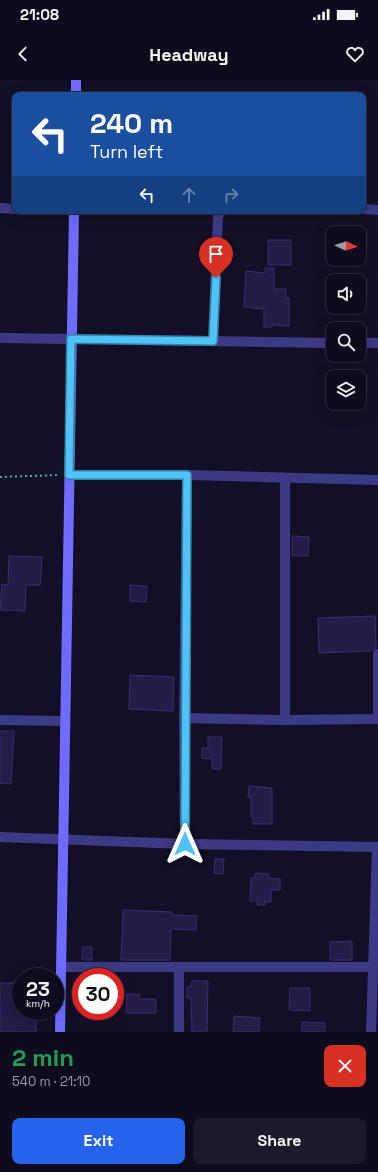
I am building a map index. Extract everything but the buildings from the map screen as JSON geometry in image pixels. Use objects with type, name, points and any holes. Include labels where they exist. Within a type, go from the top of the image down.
[{"type":"street","points":[[76,80],[76,92]]},
{"type":"street","points":[[0,208],[12,209]]},
{"type":"street","points":[[366,209],[378,210]]},
{"type":"street","points":[[60,1032],[64,721],[74,214]]},
{"type":"street","points":[[213,341],[218,216],[220,214]]},
{"type":"street","points":[[0,338],[326,343]]},
{"type":"street","points":[[366,343],[378,343]]},
{"type":"street","points":[[69,475],[187,475],[378,480]]},
{"type":"street","points":[[185,844],[184,718],[187,475]]},
{"type":"street","points":[[285,478],[285,720]]},
{"type":"street","points":[[184,718],[285,720],[378,719],[378,654]]},
{"type":"street","points":[[0,720],[64,721]]},
{"type":"street","points":[[0,837],[185,844],[378,848],[372,967],[371,1032]]},
{"type":"street","points":[[61,967],[372,967]]},
{"type":"street","points":[[179,967],[179,1032]]},
{"type":"path","points":[[0,477],[69,475]]},
{"type":"route","points":[[185,844],[184,718],[187,475],[69,475],[71,339],[213,341],[216,278]]}]
